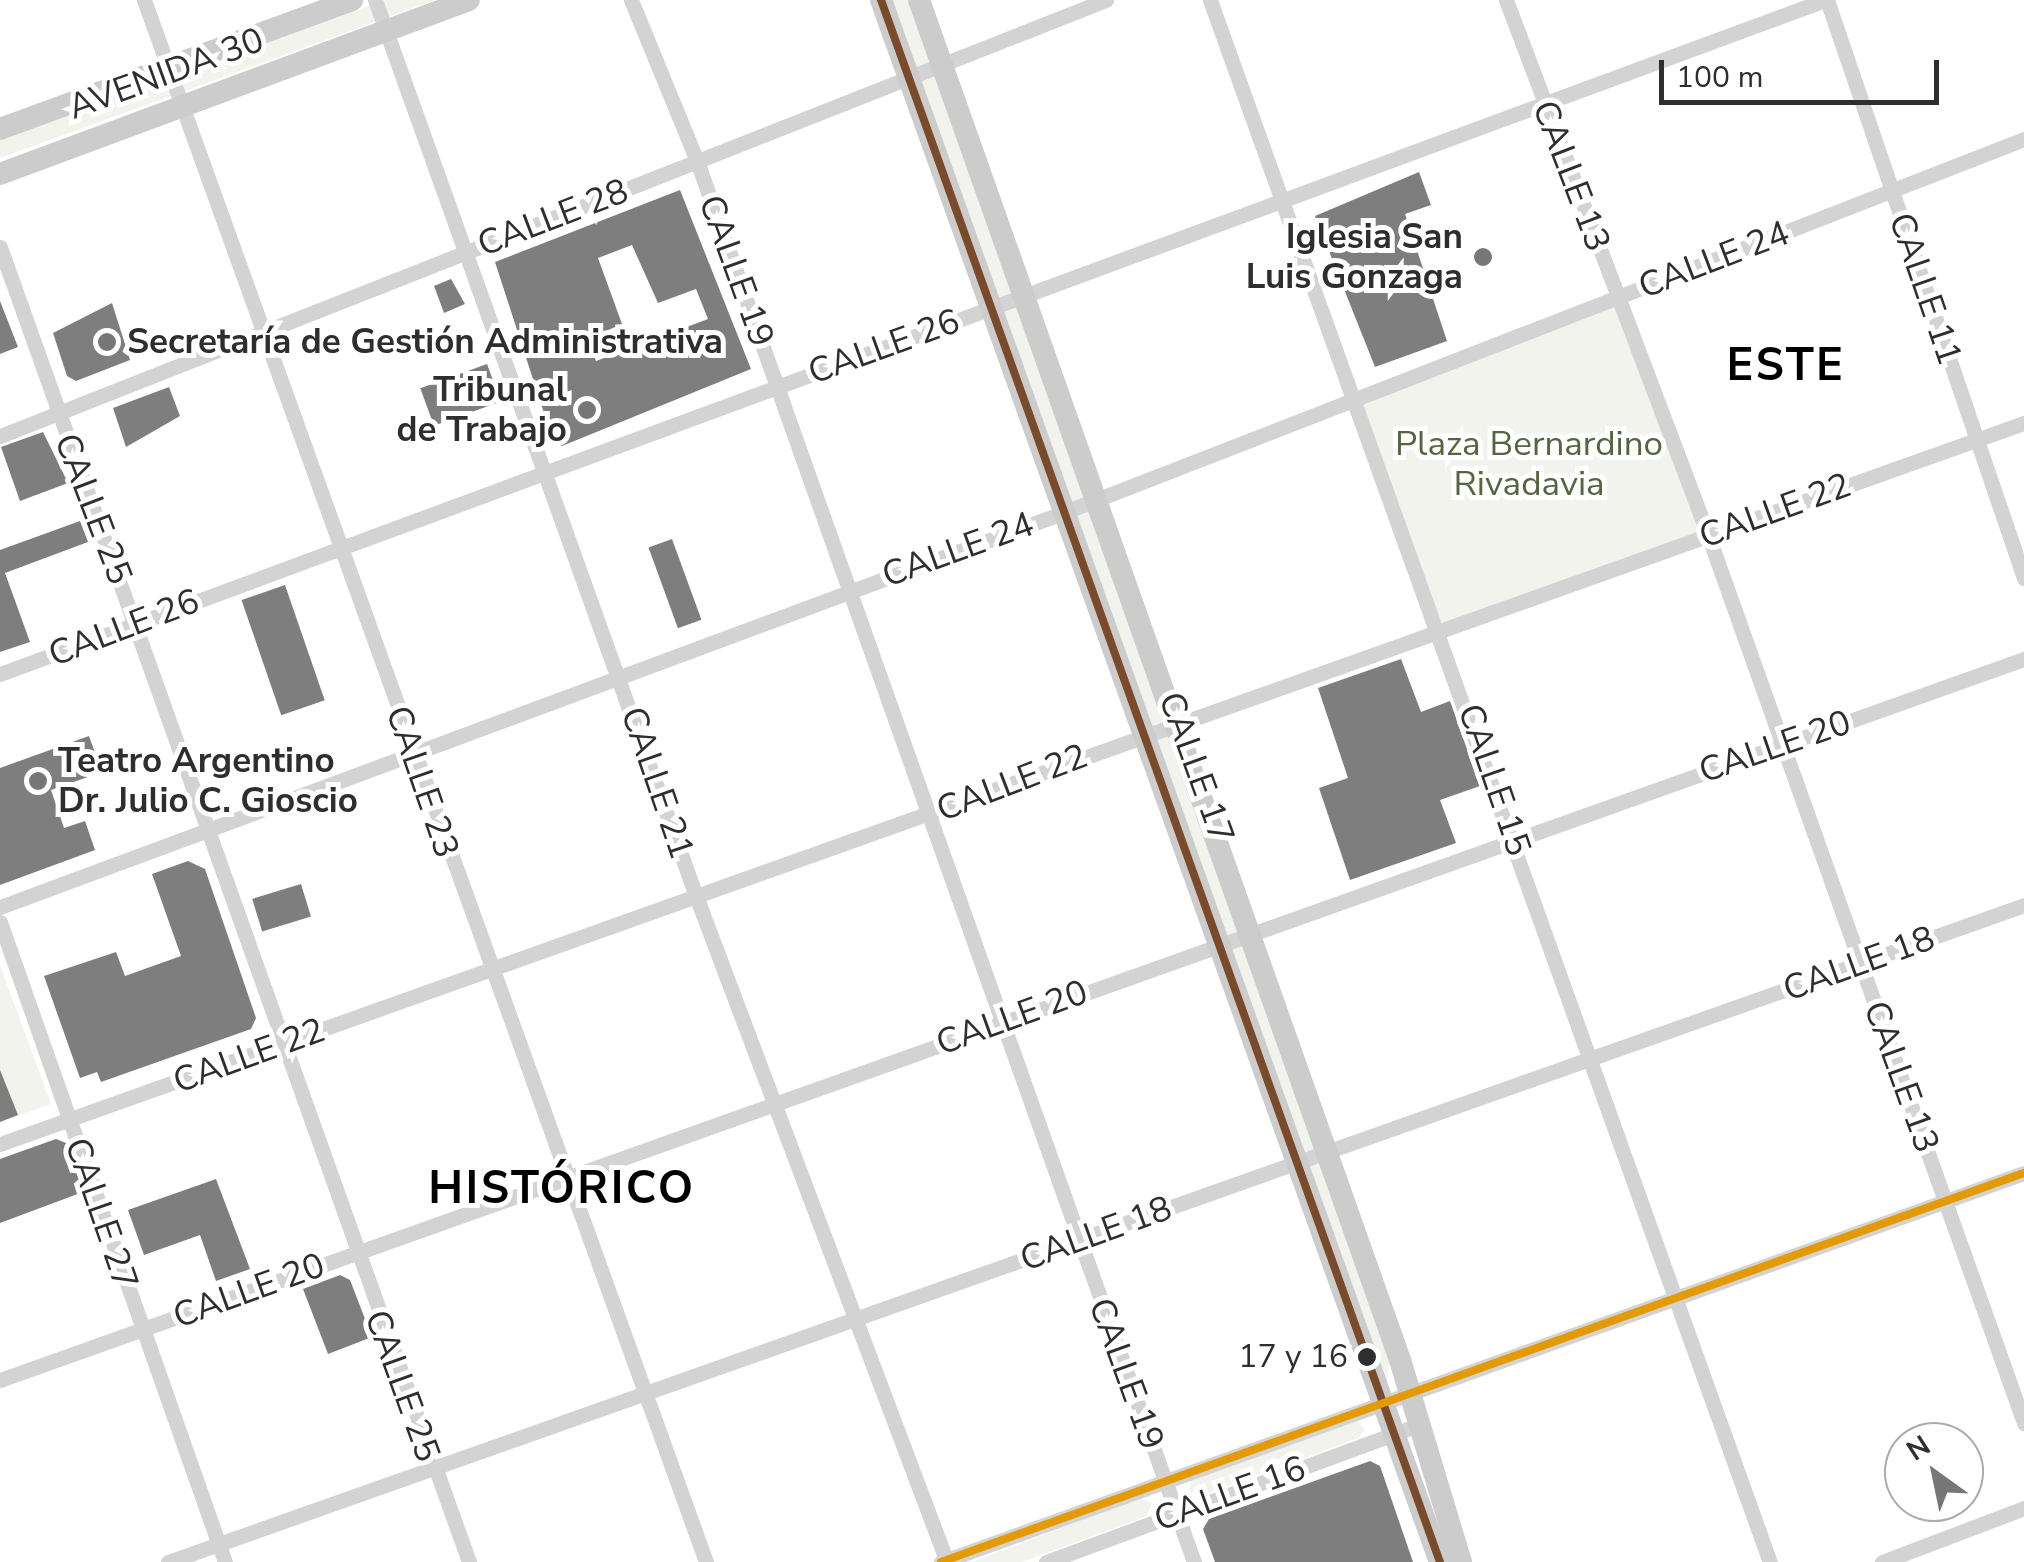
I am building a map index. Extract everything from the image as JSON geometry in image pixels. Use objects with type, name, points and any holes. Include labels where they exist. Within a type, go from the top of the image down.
[{"type":"main road","name":"AVENIDA 30","points":[[0,129],[352,0]]},
{"type":"main road","name":"AVENIDA 30","points":[[0,174],[469,0]]},
{"type":"main road","name":"CALLE 17","points":[[881,0],[1222,940],[1298,1162],[1461,1562]]},
{"type":"main road","name":"CALLE 17","points":[[919,0],[1400,1360],[1394,1395]]},
{"type":"main road","name":"CALLE 17","points":[[1406,1429],[1440,1562]]},
{"type":"street","name":"CALLE 23","points":[[144,0],[341,547],[486,968],[706,1562]]},
{"type":"street","name":"CALLE 21","points":[[375,0],[696,896],[945,1561]]},
{"type":"street","name":"CALLE 19","points":[[631,0],[697,161],[1194,1562]]},
{"type":"street","name":"CALLE 28","points":[[0,436],[943,68],[1106,0]]},
{"type":"street","name":"CALLE 15","points":[[1210,0],[1596,1058],[1770,1562]]},
{"type":"street","name":"CALLE 13","points":[[1506,0],[1708,535],[1779,746],[2024,1423]]},
{"type":"street","name":"CALLE 26","points":[[0,674],[545,470],[1545,107],[1826,0]]},
{"type":"street","name":"CALLE 11","points":[[1826,0],[2024,578]]},
{"type":"street","name":"CALLE 24","points":[[0,907],[1065,512],[1354,395],[2024,138]]},
{"type":"street","name":"CALLE 25","points":[[0,247],[285,1043],[354,1254],[469,1562]]},
{"type":"street","name":"CALLE 22","points":[[0,1144],[486,968],[929,814],[1440,626],[2024,423]]},
{"type":"street","name":"CALLE 20","points":[[0,1380],[776,1104],[1222,940],[2024,658]]},
{"type":"street","name":"CALLE 18","points":[[168,1562],[2024,905]]},
{"type":"street","name":"CALLE 27","points":[[0,922],[225,1562]]},
{"type":"street","name":"CALLE 16","points":[[945,1561],[1394,1395],[1432,1390],[2024,1173]]},
{"type":"street","name":"CALLE 16","points":[[1046,1562],[1406,1429]]},
{"type":"street","points":[[1882,1562],[2024,1508]]},
{"type":"green space","points":[[386,0],[435,0],[0,158],[0,139]]},
{"type":"green space","points":[[883,0],[912,0],[1390,1356],[1387,1385]]},
{"type":"green space","name":"Plaza Bernardino Rivadavia","points":[[1617,297],[1708,535],[1446,636],[1355,398]]},
{"type":"green space","points":[[0,965],[51,1104],[0,1122]]},
{"type":"green space","points":[[1356,1419],[1365,1430],[1358,1438],[1202,1495],[1189,1490],[1191,1480]]},
{"type":"green space","points":[[1140,1498],[1152,1503],[1147,1516],[1022,1562],[972,1562]]},
{"type":"building","points":[[1419,172],[1431,205],[1405,214],[1447,341],[1375,367],[1315,216]]},
{"type":"building","points":[[680,190],[751,369],[562,446],[553,441],[495,262]],"holes":[[[632,245],[658,303],[696,289],[708,319],[596,361],[588,339],[622,324],[598,258]]]},
{"type":"building","points":[[451,279],[465,304],[444,313],[434,286]]},
{"type":"building","points":[[0,301],[18,347],[0,354]]},
{"type":"building","points":[[112,303],[130,360],[76,381],[67,376],[53,333]]},
{"type":"building","points":[[487,364],[501,402],[434,426],[420,388]]},
{"type":"building","points":[[169,387],[180,416],[126,447],[113,408]]},
{"type":"building","points":[[43,432],[68,483],[20,501],[1,447]]},
{"type":"building","points":[[80,521],[88,542],[5,573],[30,642],[0,652],[0,550]]},
{"type":"building","points":[[672,539],[701,620],[678,628],[649,548]]},
{"type":"building","points":[[285,585],[325,700],[281,715],[242,600]]},
{"type":"building","points":[[1401,659],[1421,712],[1450,701],[1480,786],[1440,800],[1456,843],[1350,880],[1319,788],[1348,778],[1318,688]]},
{"type":"building","points":[[89,736],[102,772],[51,790],[64,828],[85,821],[95,850],[0,885],[0,768]]},
{"type":"building","points":[[188,861],[205,869],[256,1018],[251,1029],[101,1082],[97,1072],[80,1078],[44,976],[116,952],[125,976],[181,956],[152,874]]},
{"type":"building","points":[[301,884],[311,917],[262,931],[252,899]]},
{"type":"building","points":[[0,1070],[18,1115],[0,1122]]},
{"type":"building","points":[[56,1139],[66,1143],[83,1192],[0,1223],[0,1159]]},
{"type":"building","points":[[216,1179],[250,1269],[216,1281],[200,1235],[144,1255],[128,1210]]},
{"type":"building","points":[[340,1275],[350,1280],[372,1337],[328,1354],[303,1289]]},
{"type":"building","points":[[1370,1461],[1380,1466],[1413,1562],[1215,1562],[1203,1529],[1209,1519]]},
{"type":"transit line","points":[[881,0],[1440,1562]]},
{"type":"transit line","points":[[941,1562],[2024,1173]]},
{"type":"place","name":"Iglesia San Luis Gonzaga","points":[[1483,257]]},
{"type":"place","name":"Secretaría de Gestión Administrativa","points":[[107,342]]},
{"type":"place","name":"Tribunal de Trabajo","points":[[587,410]]},
{"type":"place","name":"Teatro Argentino Dr. Julio C. Gioscio","points":[[38,781]]},
{"type":"place","name":"17 y 16","points":[[1367,1357]]},
{"type":"district","name":"ESTE","points":[[1786,366]]},
{"type":"district","name":"HISTÓRICO","points":[[562,1189]]}]
